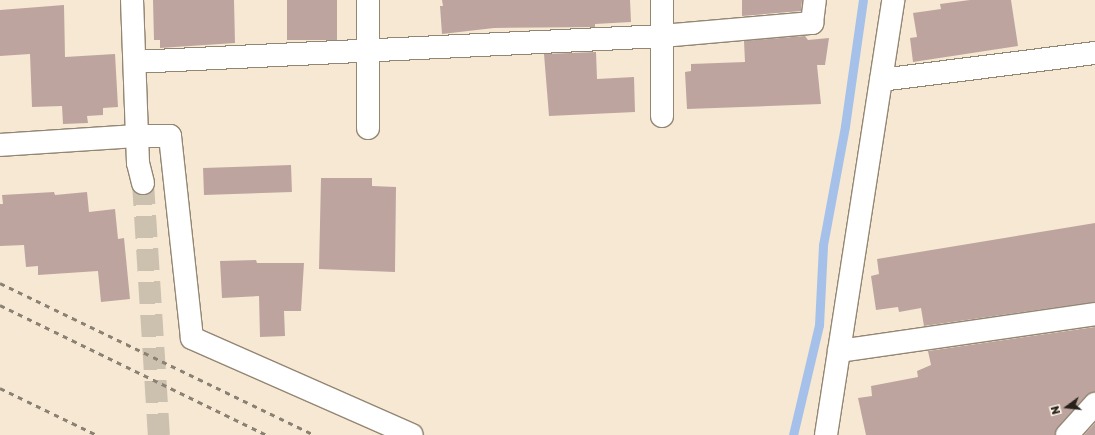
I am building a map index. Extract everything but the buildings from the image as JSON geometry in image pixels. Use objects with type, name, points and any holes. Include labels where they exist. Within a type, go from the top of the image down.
[{"type":"street","points":[[132,0],[138,163],[143,183]]},
{"type":"street","points":[[368,0],[368,128]]},
{"type":"street","points":[[662,0],[662,116]]},
{"type":"street","points":[[135,62],[662,36],[812,23],[815,0]]},
{"type":"street","points":[[826,435],[893,0]]},
{"type":"street","points":[[881,80],[1095,53]]},
{"type":"street","points":[[0,145],[137,136],[170,136],[192,338],[412,435]]},
{"type":"street","points":[[839,351],[1095,314]]},
{"type":"street","points":[[1066,435],[1095,404]]},
{"type":"waterway","points":[[793,435],[819,325],[823,245],[845,126],[863,0]]},
{"type":"tunnel","points":[[143,183],[159,435]]},
{"type":"railway","points":[[0,283],[314,435]]},
{"type":"railway","points":[[0,305],[267,435]]},
{"type":"railway","points":[[0,388],[97,435]]}]
